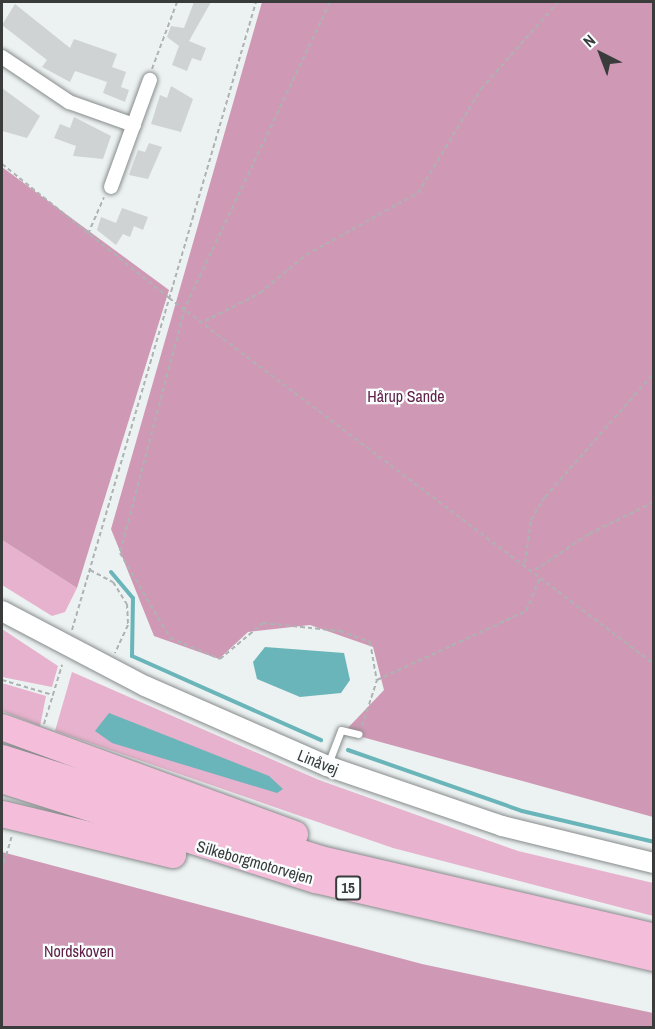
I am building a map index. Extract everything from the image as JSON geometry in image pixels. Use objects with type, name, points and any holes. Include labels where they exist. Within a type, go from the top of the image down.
[{"type":"highway","points":[[2,727],[213,807],[570,920]]},
{"type":"highway","name":"Silkeborgmotorvejen","points":[[2,758],[320,859],[570,920],[654,937]]},
{"type":"highway","name":"Silkeborgmotorvejen","points":[[2,780],[316,880],[607,950],[654,958]]},
{"type":"highway","points":[[8,821],[361,904],[607,950]]},
{"type":"main road","name":"Linåvej","points":[[2,611],[145,686],[327,766],[501,826],[654,864]]},
{"type":"street","points":[[2,57],[69,102],[134,125]]},
{"type":"street","points":[[111,187],[150,80]]},
{"type":"lane","points":[[327,766],[341,730],[359,734]]},
{"type":"path","points":[[150,80],[177,2]]},
{"type":"path","points":[[71,632],[256,2]]},
{"type":"path","points":[[330,2],[185,308],[121,537],[123,562],[159,627],[213,659],[229,654],[263,623],[340,631],[369,642],[377,680],[359,734]]},
{"type":"path","points":[[205,321],[260,293],[306,255],[418,193],[480,89],[558,2]]},
{"type":"path","points":[[2,164],[169,298],[205,321],[535,570],[654,664]]},
{"type":"path","points":[[88,234],[111,187]]},
{"type":"path","points":[[525,563],[531,520],[545,497],[654,373]]},
{"type":"path","points":[[535,570],[589,534],[654,502]]},
{"type":"path","points":[[90,570],[113,582],[127,604],[128,625],[112,658]]},
{"type":"path","points":[[377,680],[526,611],[541,576]]},
{"type":"path","points":[[43,730],[62,665]]},
{"type":"path","points":[[2,680],[53,695]]},
{"type":"path","points":[[2,870],[8,821]]},
{"type":"shaded area","points":[[2,540],[77,588],[65,612],[52,616],[2,585]]},
{"type":"shaded area","points":[[2,629],[58,666],[52,687],[2,677]]},
{"type":"shaded area","points":[[72,672],[319,780],[518,851],[653,883],[653,916],[393,848],[55,731]]},
{"type":"shaded area","points":[[2,683],[46,696],[40,726],[2,711]]},
{"type":"green space","name":"Hårup Sande","points":[[262,2],[653,2],[653,817],[344,732],[384,690],[373,647],[310,625],[248,632],[219,659],[154,636],[111,529]]},
{"type":"green space","points":[[2,167],[169,290],[77,588],[2,540]]},
{"type":"green space","name":"Nordskoven","points":[[2,852],[422,964],[653,1013],[653,1027],[2,1027]]},
{"type":"water","points":[[265,647],[344,653],[350,680],[341,693],[300,697],[257,679],[253,662]]},
{"type":"water","points":[[109,713],[269,776],[283,789],[277,793],[112,743],[95,731]]},
{"type":"building","points":[[194,2],[211,2],[189,41],[206,48],[201,61],[192,58],[187,71],[172,65],[179,46],[167,37],[171,26],[184,28]]},
{"type":"building","points":[[15,4],[70,48],[74,39],[117,54],[112,67],[126,72],[121,87],[129,90],[125,102],[103,93],[107,82],[75,71],[70,82],[42,67],[47,60],[2,25]]},
{"type":"building","points":[[171,86],[193,99],[181,132],[151,124],[160,95],[167,98]]},
{"type":"building","points":[[2,88],[40,116],[27,138],[2,131]]},
{"type":"building","points":[[74,117],[111,136],[103,159],[73,156],[76,146],[54,138],[60,124],[70,128]]},
{"type":"building","points":[[149,143],[162,147],[148,179],[129,175],[138,150],[145,152]]},
{"type":"building","points":[[122,208],[148,217],[143,230],[134,226],[130,237],[123,234],[116,245],[97,230],[101,217],[116,223]]},
{"type":"waterway","points":[[111,572],[133,598],[132,656],[321,740]]},
{"type":"waterway","points":[[348,750],[522,811],[654,842]]}]
